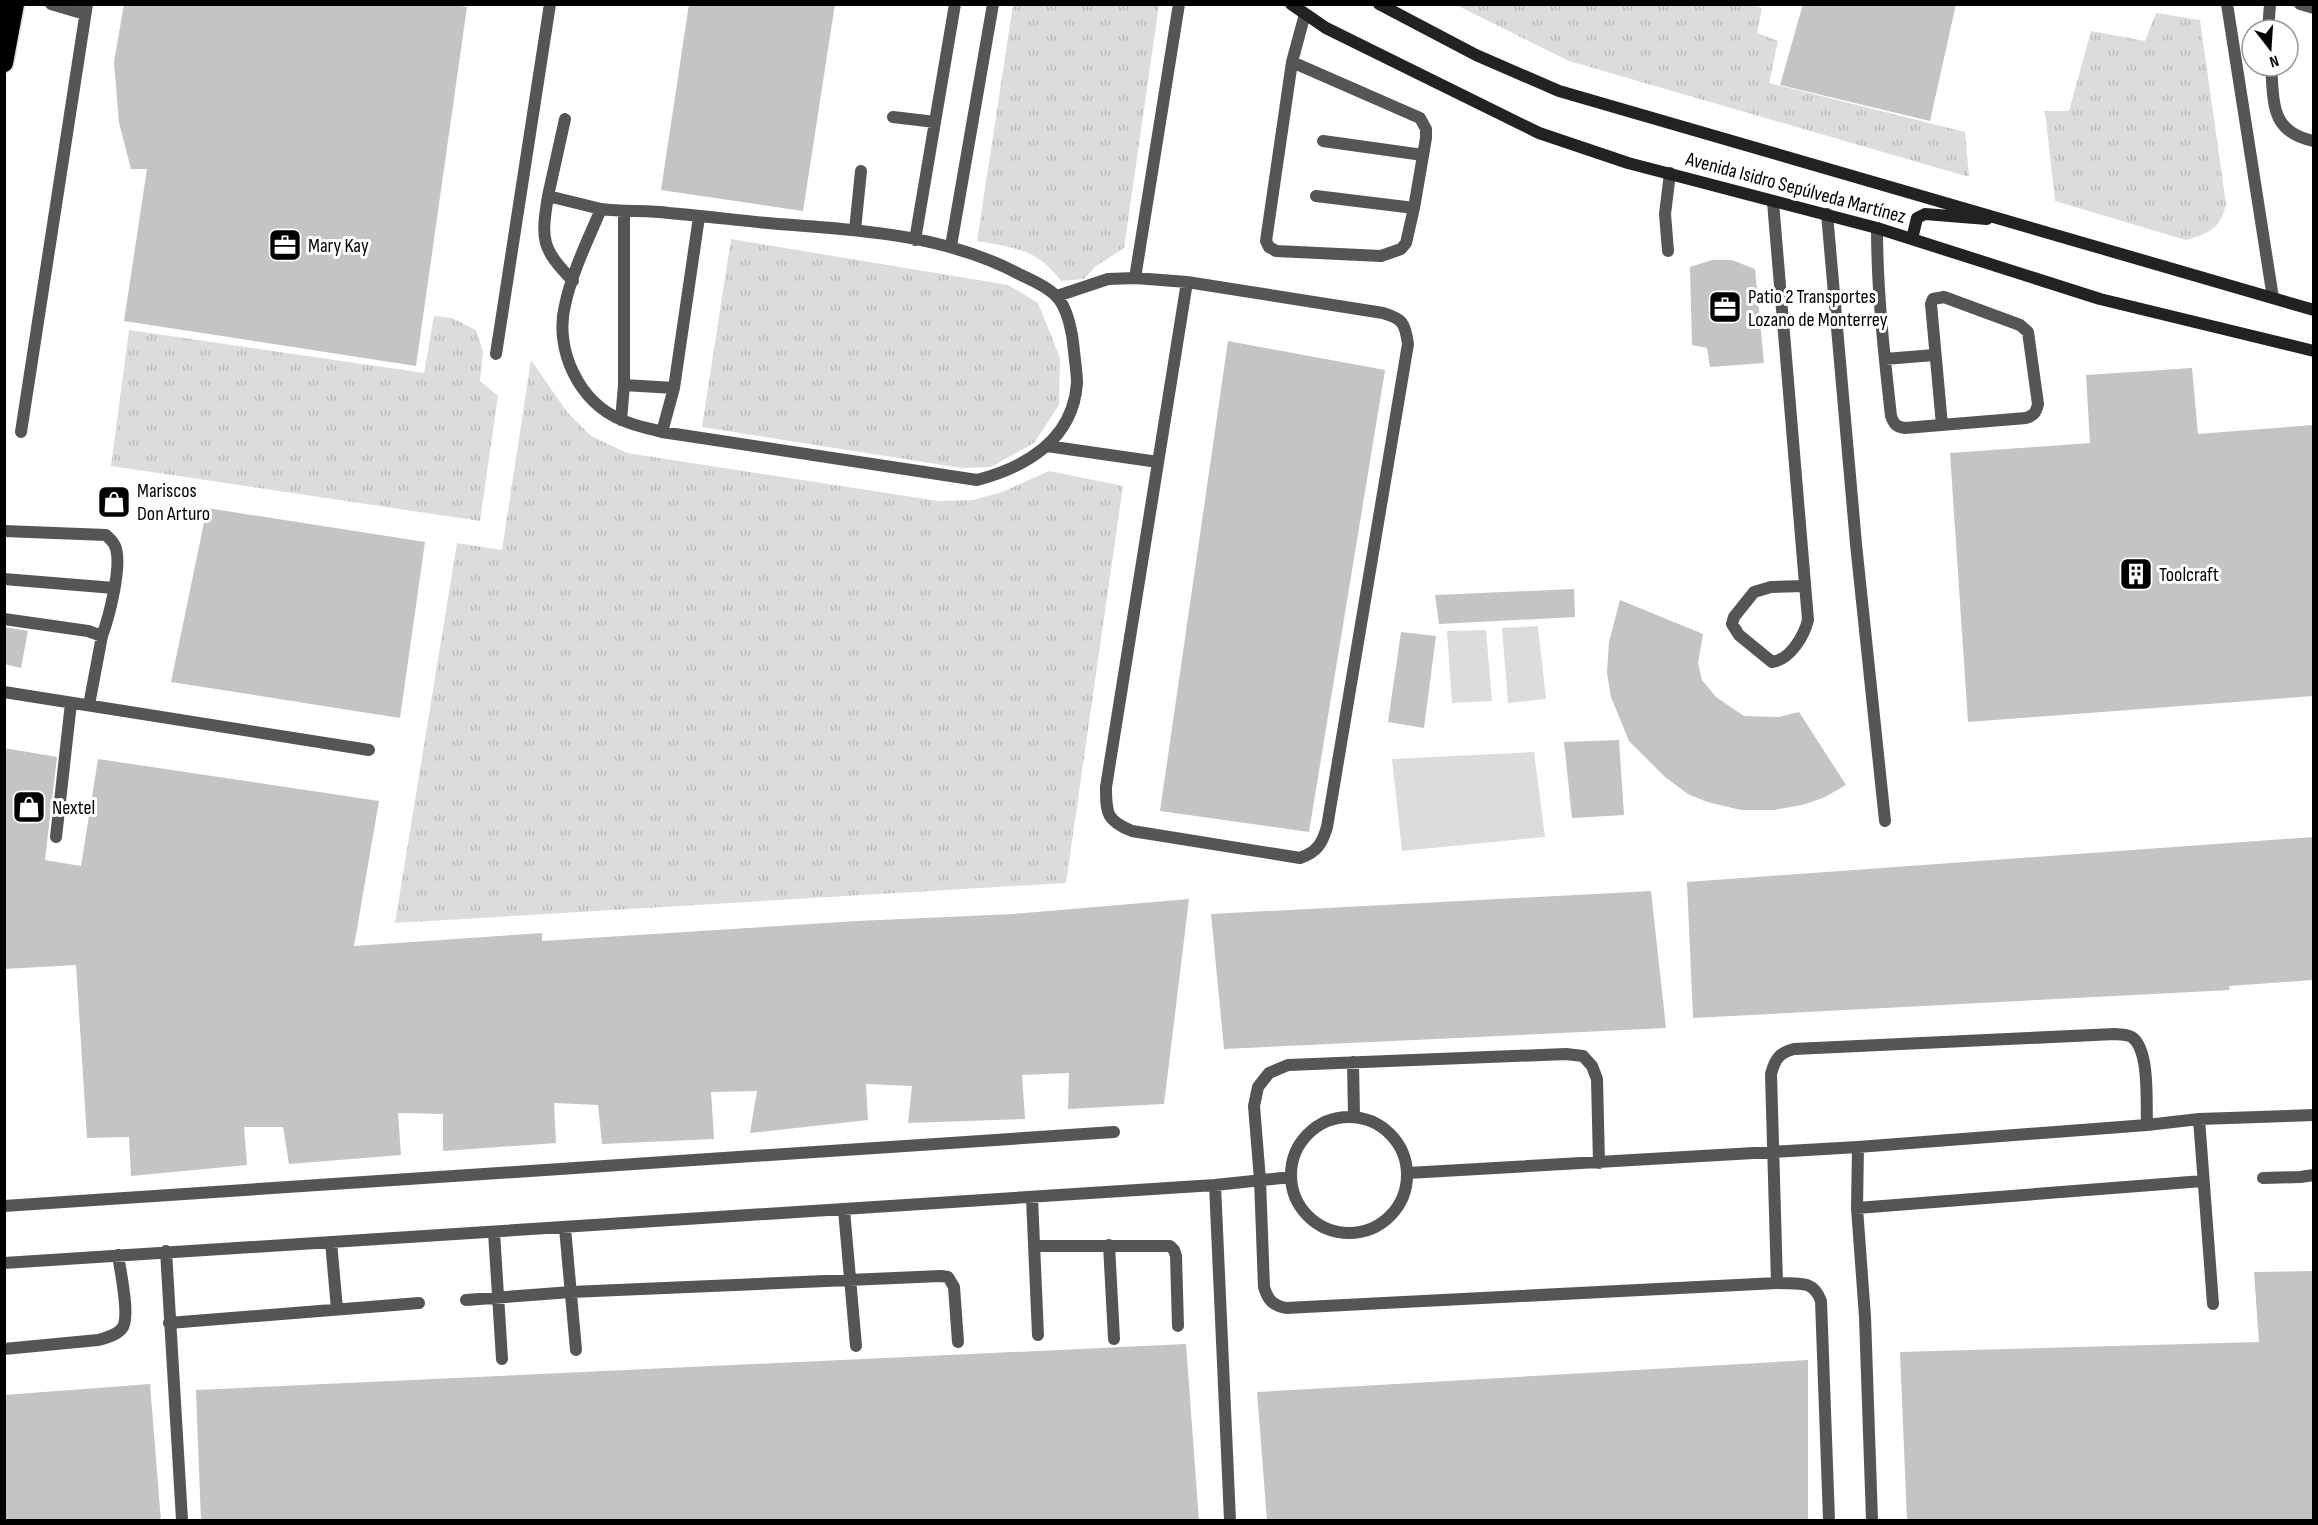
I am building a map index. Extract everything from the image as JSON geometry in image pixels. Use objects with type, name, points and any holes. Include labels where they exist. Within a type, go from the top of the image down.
[{"type":"highway","points":[[4,63],[15,4]]},
{"type":"main road","name":"Avenida Isidro Sepúlveda Martínez","points":[[1291,4],[1326,28],[1539,133],[1628,163],[1877,228],[2100,299],[2313,351]]},
{"type":"main road","name":"Avenida Isidro Sepúlveda Martínez","points":[[1379,4],[1476,55],[1559,91],[2313,310]]},
{"type":"main road","points":[[1912,239],[1917,218],[1924,214],[1968,219],[2003,219]]},
{"type":"street","points":[[21,432],[86,9],[51,4]]},
{"type":"street","points":[[496,354],[550,4]]},
{"type":"street","points":[[915,240],[955,4]]},
{"type":"street","points":[[951,246],[993,4]]},
{"type":"street","points":[[1135,278],[1179,4]]},
{"type":"street","points":[[2300,4],[2313,8]]},
{"type":"street","points":[[2226,5],[2273,298]]},
{"type":"street","points":[[1292,62],[1420,118],[1426,129],[1414,208],[1406,243],[1392,254],[1382,256],[1276,251],[1269,247],[1266,241],[1292,62],[1305,14]]},
{"type":"street","points":[[2272,78],[2275,112],[2280,123],[2287,131],[2299,138],[2313,141]]},
{"type":"street","points":[[893,117],[935,122]]},
{"type":"street","points":[[565,119],[543,229],[544,244],[557,265],[573,281]]},
{"type":"street","points":[[1323,141],[1423,155]]},
{"type":"street","points":[[855,230],[861,171]]},
{"type":"street","points":[[1668,251],[1665,214],[1670,173]]},
{"type":"street","points":[[548,196],[601,209],[624,212],[668,212],[699,217],[855,230],[951,246],[1003,265],[1057,296],[1072,329],[1077,383],[1071,412],[1056,437],[1023,464],[977,480],[662,432],[621,420],[587,396],[572,369],[563,339],[564,306],[601,209]]},
{"type":"street","points":[[1316,196],[1414,208]]},
{"type":"street","points":[[1773,202],[1808,621],[1804,634],[1783,659],[1772,662],[1739,635],[1732,624],[1734,618],[1754,592],[1761,588],[1804,586]]},
{"type":"street","points":[[621,420],[624,385],[624,212]]},
{"type":"street","points":[[1827,214],[1856,544],[1885,821]]},
{"type":"street","points":[[662,432],[674,388],[699,217]]},
{"type":"street","points":[[1877,228],[1877,271],[1891,416],[1898,427],[1905,428],[2033,416],[2038,404],[2030,338],[2028,332],[2020,325],[1938,296],[1933,299],[1931,304],[1942,424]]},
{"type":"street","points":[[1057,296],[1108,279],[1135,278],[1187,282],[1383,313],[1398,318],[1406,328],[1408,344],[1327,827],[1323,842],[1314,853],[1300,858],[1132,831],[1116,825],[1109,816],[1106,787],[1187,282]]},
{"type":"street","points":[[1885,359],[1935,355]]},
{"type":"street","points":[[624,385],[674,388]]},
{"type":"street","points":[[1047,446],[1158,462]]},
{"type":"street","points":[[4,531],[106,535],[115,543],[118,558],[111,614],[102,636],[89,705]]},
{"type":"street","points":[[4,579],[114,588]]},
{"type":"street","points":[[4,619],[88,631],[102,636]]},
{"type":"street","points":[[4,692],[369,750]]},
{"type":"street","points":[[56,837],[70,703]]},
{"type":"street","points":[[1777,1283],[1771,1074],[1774,1060],[1782,1052],[1794,1049],[2115,1034],[2131,1036],[2139,1044],[2144,1059],[2147,1125]]},
{"type":"street","points":[[1599,1162],[1597,1080],[1592,1066],[1583,1056],[1566,1054],[1288,1065],[1269,1073],[1258,1087],[1254,1106],[1260,1180],[1264,1287],[1267,1298],[1274,1305],[1286,1308],[1777,1283],[1807,1284],[1817,1290],[1821,1301],[1829,1521]]},
{"type":"street","points":[[1353,1062],[1354,1118]]},
{"type":"street","points":[[1408,1173],[1858,1147],[2199,1119],[2313,1115]]},
{"type":"street","points":[[1354,1118],[1375,1123],[1392,1135],[1403,1152],[1408,1173],[1405,1193],[1396,1211],[1380,1224],[1362,1232],[1341,1233],[1322,1227],[1306,1214],[1295,1197],[1291,1177],[1294,1158],[1303,1140],[1317,1127],[1335,1119],[1354,1118]]},
{"type":"street","points":[[2199,1119],[2213,1304]]},
{"type":"street","points":[[4,1206],[1114,1132]]},
{"type":"street","points":[[1858,1147],[1857,1208],[1865,1317],[1872,1521]]},
{"type":"street","points":[[2263,1178],[2313,1175]]},
{"type":"street","points":[[4,1263],[1032,1198],[1215,1185],[1291,1177]]},
{"type":"street","points":[[1857,1208],[2203,1181]]},
{"type":"street","points":[[1215,1185],[1230,1521]]},
{"type":"street","points":[[1032,1198],[1038,1335]]},
{"type":"street","points":[[844,1210],[856,1346]]},
{"type":"street","points":[[565,1228],[576,1350]]},
{"type":"street","points":[[494,1232],[500,1297],[502,1359]]},
{"type":"street","points":[[331,1242],[337,1309]]},
{"type":"street","points":[[1034,1246],[1162,1244],[1170,1246],[1174,1250],[1178,1326]]},
{"type":"street","points":[[1109,1245],[1114,1339]]},
{"type":"street","points":[[166,1251],[182,1521]]},
{"type":"street","points":[[4,1349],[98,1340],[112,1336],[123,1326],[125,1311],[118,1254]]},
{"type":"street","points":[[466,1300],[571,1293],[948,1277],[954,1287],[958,1342]]},
{"type":"street","points":[[170,1323],[419,1303]]},
{"type":"green space","points":[[1749,4],[1762,8],[1757,33],[1778,41],[1769,83],[1965,132],[1969,177],[1569,61],[1456,5]]},
{"type":"green space","points":[[1013,5],[1159,5],[1124,248],[1096,266],[1084,279],[1061,281],[1043,262],[1024,251],[977,241]]},
{"type":"green space","points":[[2156,13],[2200,20],[2226,204],[2221,219],[2213,229],[2186,240],[2055,201],[2045,111],[2069,111],[2091,31],[2145,41]]},
{"type":"green space","points":[[731,239],[1008,285],[1038,303],[1060,358],[1059,405],[1034,443],[991,467],[962,468],[702,427]]},
{"type":"green space","points":[[434,316],[452,318],[476,330],[483,352],[480,381],[498,396],[480,521],[111,466],[129,330],[424,373]]},
{"type":"green space","points":[[531,360],[567,412],[591,436],[627,453],[938,501],[973,500],[1002,492],[1049,471],[1123,486],[1066,883],[395,923],[457,543],[502,550]]},
{"type":"green space","points":[[1538,626],[1546,699],[1508,703],[1502,628]]},
{"type":"green space","points":[[1486,630],[1492,701],[1452,703],[1447,631]]},
{"type":"green space","points":[[1534,752],[1545,837],[1402,851],[1392,759]]},
{"type":"building","name":"Mary Kay","points":[[124,4],[449,4],[467,7],[416,366],[124,321],[147,169],[131,169],[119,123],[114,62]]},
{"type":"building","points":[[689,4],[835,4],[803,211],[661,190]]},
{"type":"building","points":[[1803,4],[1956,4],[1930,121],[1780,85]]},
{"type":"building","name":"Patio 2 Transportes Lozano de Monterrey","points":[[1712,260],[1732,260],[1755,269],[1764,363],[1710,367],[1707,348],[1692,345],[1690,267]]},
{"type":"building","points":[[1228,341],[1385,370],[1309,832],[1160,811]]},
{"type":"building","name":"Toolcraft","points":[[2192,368],[2198,434],[2313,425],[2313,696],[1968,722],[1950,453],[2090,443],[2086,375]]},
{"type":"building","points":[[207,508],[425,542],[400,718],[171,682]]},
{"type":"building","points":[[1574,589],[1575,617],[1439,624],[1435,595]]},
{"type":"building","points":[[1620,600],[1703,634],[1698,663],[1702,680],[1716,697],[1744,716],[1779,717],[1799,712],[1846,785],[1823,798],[1802,805],[1774,810],[1741,810],[1707,802],[1688,794],[1665,777],[1629,741],[1611,697],[1607,673],[1609,642]]},
{"type":"building","points":[[4,627],[28,631],[21,668],[4,664]]},
{"type":"building","points":[[1401,632],[1436,636],[1424,728],[1388,722]]},
{"type":"building","points":[[1619,740],[1624,815],[1572,818],[1564,742]]},
{"type":"building","points":[[4,748],[57,757],[45,860],[81,866],[98,759],[379,801],[354,946],[542,933],[542,941],[857,921],[1013,914],[1189,899],[1164,1104],[1068,1109],[1069,1073],[1022,1075],[1025,1119],[908,1123],[912,1086],[866,1084],[868,1120],[750,1133],[757,1091],[711,1092],[714,1139],[602,1144],[598,1105],[554,1103],[556,1143],[443,1151],[443,1114],[398,1113],[401,1155],[289,1164],[283,1127],[244,1127],[247,1165],[131,1176],[129,1137],[87,1138],[76,965],[4,969]]},
{"type":"building","points":[[2313,837],[2313,980],[2229,986],[2230,990],[1693,1018],[1687,882]]},
{"type":"building","points":[[1651,891],[1666,1028],[1224,1049],[1211,914]]},
{"type":"building","points":[[2313,1271],[2313,1521],[1907,1521],[1900,1352],[2259,1342],[2254,1272]]},
{"type":"building","points":[[1186,1344],[1199,1521],[201,1521],[196,1390]]},
{"type":"building","points":[[1808,1360],[1808,1521],[1267,1521],[1257,1392]]},
{"type":"building","points":[[150,1384],[161,1521],[4,1521],[4,1395]]},
{"type":"place","name":"Mary Kay","points":[[285,245]]},
{"type":"place","name":"Patio 2 Transportes Lozano de Monterrey","points":[[1725,307]]},
{"type":"place","name":"Mariscos Don Arturo","points":[[114,502]]},
{"type":"place","name":"Toolcraft","points":[[2136,574]]},
{"type":"place","name":"Nextel","points":[[29,807]]}]
